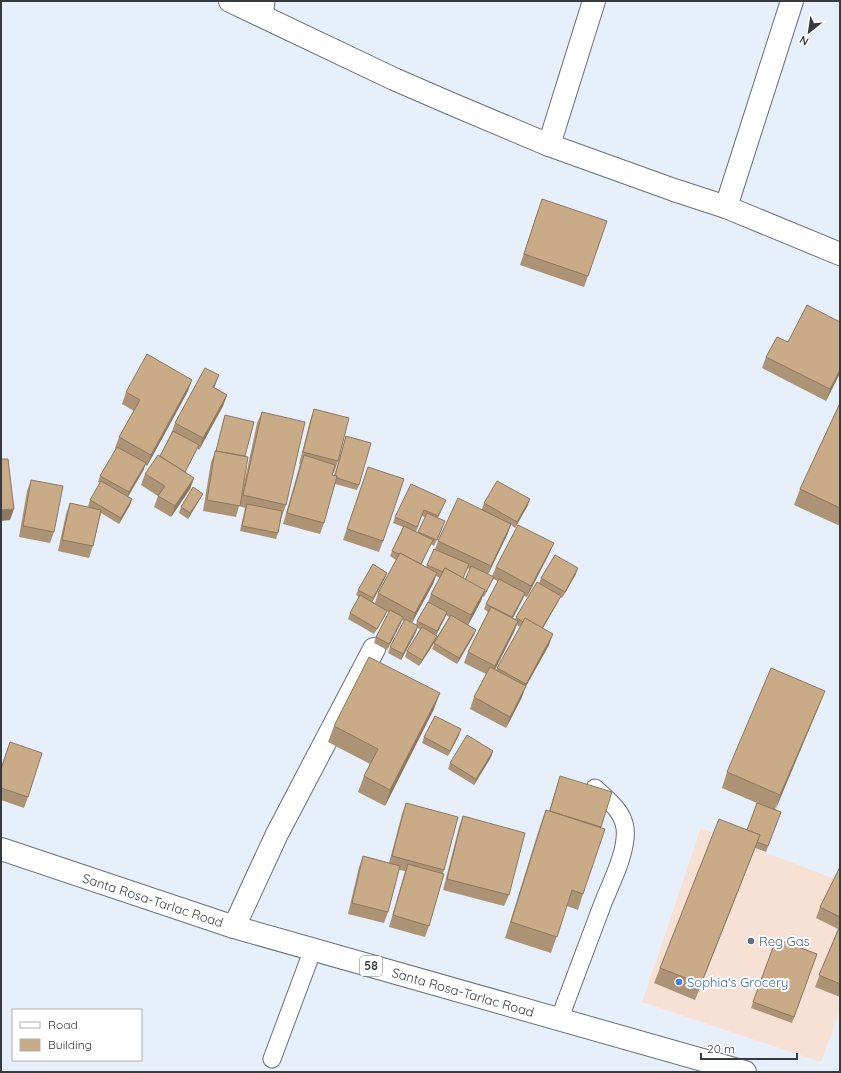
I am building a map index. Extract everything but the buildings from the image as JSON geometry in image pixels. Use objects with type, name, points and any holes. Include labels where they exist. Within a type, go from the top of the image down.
[{"type":"main road","points":[[230,1],[265,9],[401,82],[549,144],[674,190],[726,207],[840,254]]},
{"type":"main road","points":[[549,144],[594,1]]},
{"type":"main road","points":[[726,207],[792,1]]},
{"type":"main road","points":[[234,927],[276,834],[374,649]]},
{"type":"main road","name":"Santa Rosa-Tarlac Road","points":[[1,848],[234,927],[745,1072]]},
{"type":"lane","points":[[559,1020],[603,902],[616,872],[625,841],[625,827],[616,806],[595,788]]},
{"type":"lane","points":[[272,1059],[313,949]]},
{"type":"shaded area","name":"Reg Gas","points":[[701,828],[840,881],[840,1010],[821,1062],[642,1002]]},
{"type":"place","name":"Reg Gas","points":[[751,941]]},
{"type":"place","name":"Sophia's Grocery","points":[[679,982]]}]
